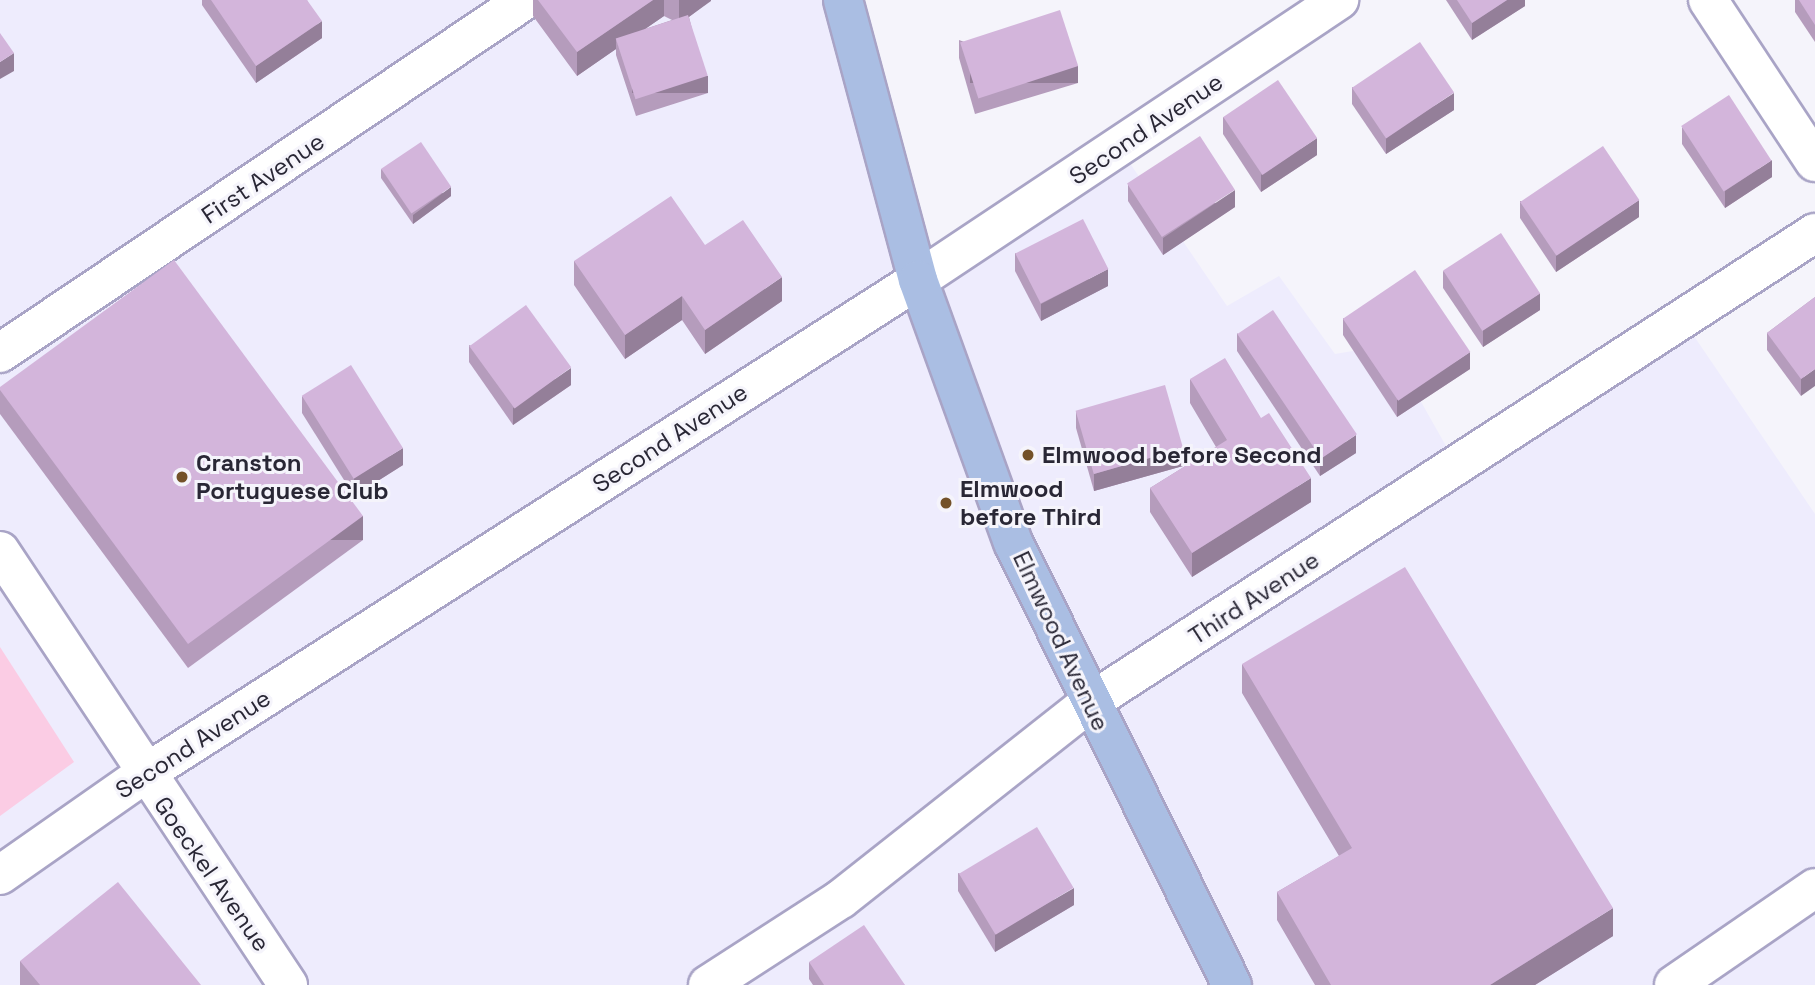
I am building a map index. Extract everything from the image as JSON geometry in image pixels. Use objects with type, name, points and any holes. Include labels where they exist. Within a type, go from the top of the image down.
[{"type":"main road","name":"Elmwood Avenue","points":[[843,0],[918,280],[1013,542],[1089,704],[1232,985]]},
{"type":"street","name":"First Avenue","points":[[0,353],[525,0]]},
{"type":"street","name":"Second Avenue","points":[[0,875],[143,775],[918,280],[1339,0]]},
{"type":"street","points":[[1708,0],[1815,162]]},
{"type":"street","name":"Third Avenue","points":[[708,985],[841,899],[1089,704],[1815,233]]},
{"type":"street","name":"Goeckel Avenue","points":[[0,551],[143,775],[288,985]]},
{"type":"street","points":[[1674,985],[1815,888]]},
{"type":"shaded area","points":[[0,0],[844,0],[925,268],[1125,156],[1227,306],[1279,276],[1335,354],[1389,345],[1455,462],[1681,317],[1815,514],[1815,985],[0,985]]},
{"type":"shaded area","points":[[0,647],[74,762],[0,816]]},
{"type":"building","points":[[211,0],[307,0],[322,21],[256,66]]},
{"type":"building","points":[[538,0],[653,0],[577,52]]},
{"type":"building","points":[[1457,0],[1507,0],[1472,23]]},
{"type":"building","points":[[1799,0],[1815,0],[1815,25]]},
{"type":"building","points":[[1060,10],[1078,66],[978,99],[960,42]]},
{"type":"building","points":[[688,15],[708,76],[635,99],[616,38]]},
{"type":"building","points":[[0,33],[14,53],[0,62]]},
{"type":"building","points":[[1420,42],[1454,93],[1386,138],[1352,88]]},
{"type":"building","points":[[1278,80],[1317,138],[1262,175],[1223,117]]},
{"type":"building","points":[[1729,95],[1771,160],[1724,191],[1681,126]]},
{"type":"building","points":[[1200,136],[1235,190],[1162,237],[1127,183]]},
{"type":"building","points":[[421,142],[451,187],[411,214],[381,169]]},
{"type":"building","points":[[1603,146],[1639,200],[1556,256],[1520,202]]},
{"type":"building","points":[[671,196],[705,245],[743,220],[782,277],[705,330],[682,296],[625,335],[574,261]]},
{"type":"building","points":[[1083,219],[1108,269],[1041,303],[1015,254]]},
{"type":"building","points":[[1501,233],[1540,293],[1482,331],[1443,271]]},
{"type":"building","name":"Cranston Portuguese Club","points":[[174,260],[363,516],[188,644],[0,390],[0,387]]},
{"type":"building","points":[[1415,270],[1470,352],[1398,401],[1343,319]]},
{"type":"building","points":[[1815,297],[1815,369],[1801,379],[1767,333]]},
{"type":"building","points":[[526,305],[571,367],[515,408],[469,346]]},
{"type":"building","points":[[1273,310],[1357,434],[1321,458],[1237,334]]},
{"type":"building","points":[[1225,358],[1261,418],[1269,413],[1311,478],[1192,553],[1150,488],[1227,440],[1190,379]]},
{"type":"building","points":[[351,365],[403,448],[354,479],[302,396]]},
{"type":"building","points":[[1165,385],[1183,448],[1094,474],[1076,411]]},
{"type":"building","points":[[1405,567],[1613,908],[1490,985],[1331,985],[1277,892],[1352,848],[1242,664]]},
{"type":"building","points":[[1037,827],[1074,888],[996,935],[959,874]]},
{"type":"building","points":[[118,882],[201,985],[40,985],[20,961]]},
{"type":"building","points":[[864,925],[905,985],[824,985],[809,962]]},
{"type":"place","name":"Elmwood before Second","points":[[1028,455]]},
{"type":"place","name":"Cranston Portuguese Club","points":[[182,477]]},
{"type":"place","name":"Elmwood before Third","points":[[946,503]]}]
